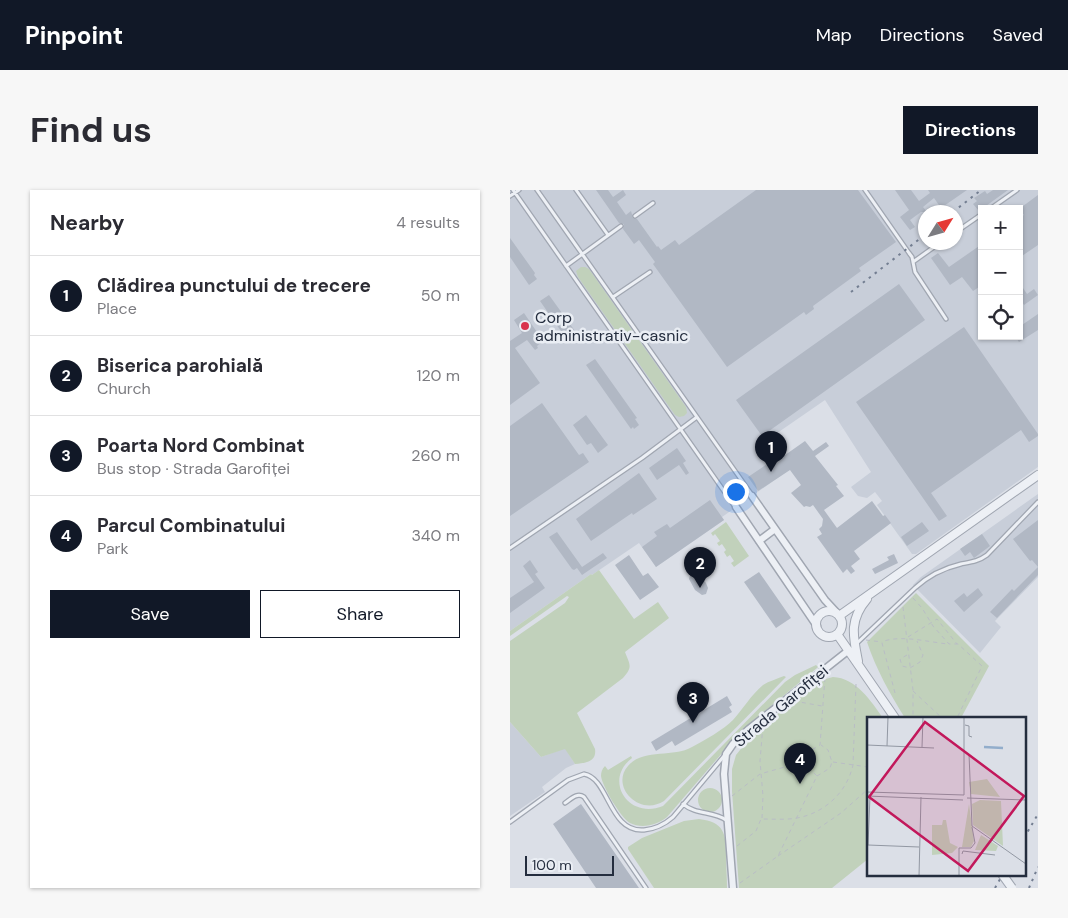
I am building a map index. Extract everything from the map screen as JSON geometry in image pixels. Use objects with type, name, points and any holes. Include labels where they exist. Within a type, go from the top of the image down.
[{"type":"street","points":[[838,614],[1038,475]]},
{"type":"street","points":[[736,507],[820,633],[826,636],[837,634],[842,627],[838,614],[752,496]]},
{"type":"street","points":[[759,541],[776,529]]},
{"type":"street","points":[[852,648],[855,617],[863,604],[878,588]]},
{"type":"street","points":[[816,626],[817,619],[822,613],[829,611],[838,614]]},
{"type":"street","points":[[837,634],[852,648],[859,665],[894,717]]},
{"type":"street","name":"Strada Garofiței","points":[[735,887],[724,774],[726,754],[733,744],[749,729],[852,648]]},
{"type":"street","points":[[1003,876],[1012,888]]},
{"type":"lane","points":[[510,196],[514,191],[519,190]]},
{"type":"lane","points":[[537,190],[752,496]]},
{"type":"lane","points":[[576,190],[608,235]]},
{"type":"lane","points":[[865,190],[909,253],[913,262],[914,272],[946,318]]},
{"type":"lane","points":[[996,205],[1017,190]]},
{"type":"lane","points":[[514,191],[736,507]]},
{"type":"lane","points":[[634,216],[653,203]]},
{"type":"lane","points":[[963,227],[978,217]]},
{"type":"lane","points":[[566,266],[621,226]]},
{"type":"lane","points":[[913,262],[930,250]]},
{"type":"lane","points":[[613,298],[650,272]]},
{"type":"lane","points":[[510,548],[642,458],[697,417]]},
{"type":"lane","points":[[852,648],[926,579],[944,570],[976,561],[987,555],[1038,502]]},
{"type":"lane","points":[[510,822],[568,780],[584,774],[593,778],[621,820],[632,829],[647,830],[659,826],[668,820],[726,754]]},
{"type":"lane","points":[[565,803],[580,794],[584,797],[646,888]]},
{"type":"lane","points":[[683,804],[695,812],[720,816],[728,821]]},
{"type":"path","points":[[910,596],[922,608],[930,623],[949,644]]},
{"type":"path","points":[[903,603],[908,638],[913,717]]},
{"type":"path","points":[[908,638],[937,619],[958,644],[982,666],[957,717]]},
{"type":"path","points":[[865,640],[882,642],[908,638],[917,641],[958,644]]},
{"type":"path","points":[[908,655],[901,657],[902,666],[910,668],[920,662],[923,655],[917,641]]},
{"type":"path","points":[[882,642],[894,693]]},
{"type":"path","points":[[820,745],[825,676]]},
{"type":"path","points":[[762,819],[795,818],[820,809],[836,797],[848,781],[853,765],[856,684]]},
{"type":"path","points":[[912,690],[941,717]]},
{"type":"path","points":[[791,700],[823,706]]},
{"type":"path","points":[[734,848],[756,831],[762,819],[763,796],[760,774],[764,722]]},
{"type":"path","points":[[818,776],[810,769],[806,761],[810,751],[820,745]]},
{"type":"path","points":[[778,856],[795,818],[818,776],[830,768],[832,762],[828,750],[820,745]]},
{"type":"path","points":[[730,798],[760,774],[806,761]]},
{"type":"path","points":[[832,762],[867,767]]},
{"type":"path","points":[[735,887],[841,813],[867,790]]},
{"type":"shaded area","points":[[510,190],[1038,190],[1038,467],[916,554],[912,554],[877,505],[882,501],[875,492],[867,498],[858,496],[851,487],[871,472],[825,400],[757,447],[768,463],[776,458],[786,472],[722,517],[724,520],[656,567],[639,543],[510,631]]},
{"type":"shaded area","points":[[1038,494],[1038,577],[995,621],[1001,627],[980,653],[913,585],[921,577]]},
{"type":"shaded area","points":[[510,722],[541,757],[565,748],[575,764],[566,768],[542,787],[545,792],[510,816]]},
{"type":"green space","points":[[581,267],[589,269],[686,407],[687,413],[684,416],[679,417],[675,415],[578,277],[576,271]]},
{"type":"green space","points":[[726,522],[749,556],[734,567],[731,563],[734,561],[730,555],[727,557],[724,552],[726,550],[722,544],[719,546],[717,543],[720,541],[715,534],[713,536],[711,533]]},
{"type":"green space","points":[[599,570],[634,619],[658,602],[669,618],[625,652],[630,666],[623,678],[577,713],[595,749],[594,757],[590,761],[575,764],[565,749],[541,757],[510,722],[510,641],[565,603],[569,597],[567,596],[510,636],[510,631]]},
{"type":"green space","points":[[916,593],[989,666],[962,717],[904,717],[884,681],[867,642]]},
{"type":"green space","points":[[816,665],[817,668],[742,730],[667,817],[654,824],[639,826],[630,823],[622,815],[612,801],[602,781],[601,773],[605,766],[608,770],[631,756],[632,758],[624,767],[620,777],[620,787],[624,796],[630,803],[639,808],[650,809],[663,806],[785,682]]},
{"type":"green space","points":[[784,676],[786,677],[664,801],[655,805],[645,805],[630,797],[625,790],[623,774],[634,760],[692,747],[729,724],[763,685]]},
{"type":"green space","points":[[833,677],[849,681],[868,698],[882,717],[867,717],[867,860],[832,888],[739,888],[732,791],[732,769],[736,755],[752,735],[813,685]]},
{"type":"green space","points":[[710,788],[719,791],[722,800],[719,809],[710,812],[701,809],[698,800],[701,791]]},
{"type":"green space","points":[[699,819],[714,823],[722,830],[726,847],[727,888],[654,888],[628,847],[642,838],[684,821]]},
{"type":"building","points":[[596,190],[608,190],[613,197],[623,190],[626,195],[617,202],[626,215],[631,211],[633,218],[637,219],[661,250],[675,240],[679,245],[756,190],[858,190],[896,242],[859,268],[861,271],[813,306],[814,309],[806,315],[804,312],[727,367],[653,264],[655,262],[639,240],[634,244],[623,229],[624,224],[619,223]]},
{"type":"building","points":[[895,190],[911,190],[919,201],[930,193],[928,190],[967,190],[945,205],[939,205],[934,198],[925,205],[918,205],[918,214],[910,220],[915,227],[910,230],[900,217],[909,210]]},
{"type":"building","points":[[993,190],[1008,190],[987,205],[978,205],[978,210],[973,204],[977,201],[974,198],[985,191],[987,194]]},
{"type":"building","points":[[1038,195],[1038,245],[1023,255],[1024,215],[1023,206]]},
{"type":"building","points":[[510,238],[535,273],[534,275],[537,279],[529,285],[510,257]]},
{"type":"building","points":[[978,247],[978,288],[973,291],[962,277],[950,285],[931,258],[938,253],[949,267]]},
{"type":"building","points":[[899,284],[925,320],[762,436],[736,400]]},
{"type":"building","points":[[1023,288],[1027,294],[1034,289],[1038,295],[1024,305]]},
{"type":"building","points":[[549,295],[580,338],[570,344],[540,301]]},
{"type":"building","points":[[524,313],[543,341],[535,350],[527,340],[515,348],[540,383],[510,405],[510,341],[522,333],[514,320]]},
{"type":"building","points":[[1038,314],[1038,330],[1023,339],[1023,324]]},
{"type":"building","points":[[964,327],[1038,436],[1029,442],[1021,430],[931,493],[947,516],[939,521],[856,402]]},
{"type":"building","points":[[595,359],[637,418],[635,419],[639,425],[634,429],[633,427],[631,429],[586,365]]},
{"type":"building","points":[[542,403],[579,455],[583,453],[589,462],[510,516],[510,426]]},
{"type":"building","points":[[586,415],[608,445],[598,453],[591,443],[587,445],[573,425]]},
{"type":"building","points":[[805,441],[813,451],[826,442],[829,446],[815,456],[838,485],[836,486],[844,496],[824,510],[837,528],[872,501],[891,523],[854,551],[860,559],[851,566],[855,571],[851,574],[847,569],[843,573],[817,537],[822,534],[819,529],[822,526],[823,519],[813,505],[804,507],[791,493],[801,485],[790,470],[758,491],[748,477],[776,458],[778,460]]},
{"type":"building","points":[[677,448],[686,461],[683,463],[689,473],[686,475],[679,465],[657,480],[649,468]]},
{"type":"building","points":[[639,473],[657,499],[633,515],[632,513],[591,541],[576,519]]},
{"type":"building","points":[[710,500],[724,520],[656,567],[642,547],[657,536],[654,532],[667,524],[670,528]]},
{"type":"building","points":[[1038,520],[1038,567],[1032,560],[1030,561],[1013,539]]},
{"type":"building","points":[[922,522],[929,531],[907,546],[901,537]]},
{"type":"building","points":[[557,532],[582,567],[603,553],[607,558],[582,575],[577,568],[572,569],[549,537]]},
{"type":"building","points":[[982,534],[990,546],[974,558],[970,552],[965,556],[960,549]]},
{"type":"building","points":[[894,554],[898,563],[875,574],[872,569],[889,560],[887,557]]},
{"type":"building","points":[[629,555],[643,576],[648,573],[659,587],[640,600],[615,565]]},
{"type":"building","points":[[530,560],[538,572],[535,574],[545,588],[510,613],[510,598],[534,582],[523,566]]},
{"type":"building","points":[[1038,567],[1038,575],[997,618],[990,612],[1012,589],[1014,591]]},
{"type":"building","points":[[691,572],[698,573],[706,583],[708,588],[706,594],[702,595],[695,590],[689,579]]},
{"type":"building","points":[[759,572],[791,618],[776,628],[744,582]]},
{"type":"building","points":[[978,588],[983,595],[964,612],[954,601],[964,593],[967,597]]},
{"type":"building","points":[[727,696],[732,705],[729,707],[732,712],[675,746],[672,741],[656,751],[651,742]]},
{"type":"building","points":[[581,804],[639,888],[596,888],[553,824]]},
{"type":"railway","points":[[962,205],[981,190]]},
{"type":"railway","points":[[851,292],[918,240]]},
{"type":"railway","points":[[1026,835],[1038,814]]},
{"type":"railway","points":[[1029,888],[1038,867]]},
{"type":"railway","points":[[995,888],[1002,876]]},
{"type":"place","name":"Corp administrativ-casnic","points":[[525,326]]},
{"type":"place","name":"Clădirea punctului de trecere","points":[[771,472]]},
{"type":"place","name":"Biserica parohială","points":[[700,588]]},
{"type":"place","name":"Poarta Nord Combinat","points":[[693,723]]},
{"type":"place","name":"Parcul Combinatului","points":[[800,784]]}]
